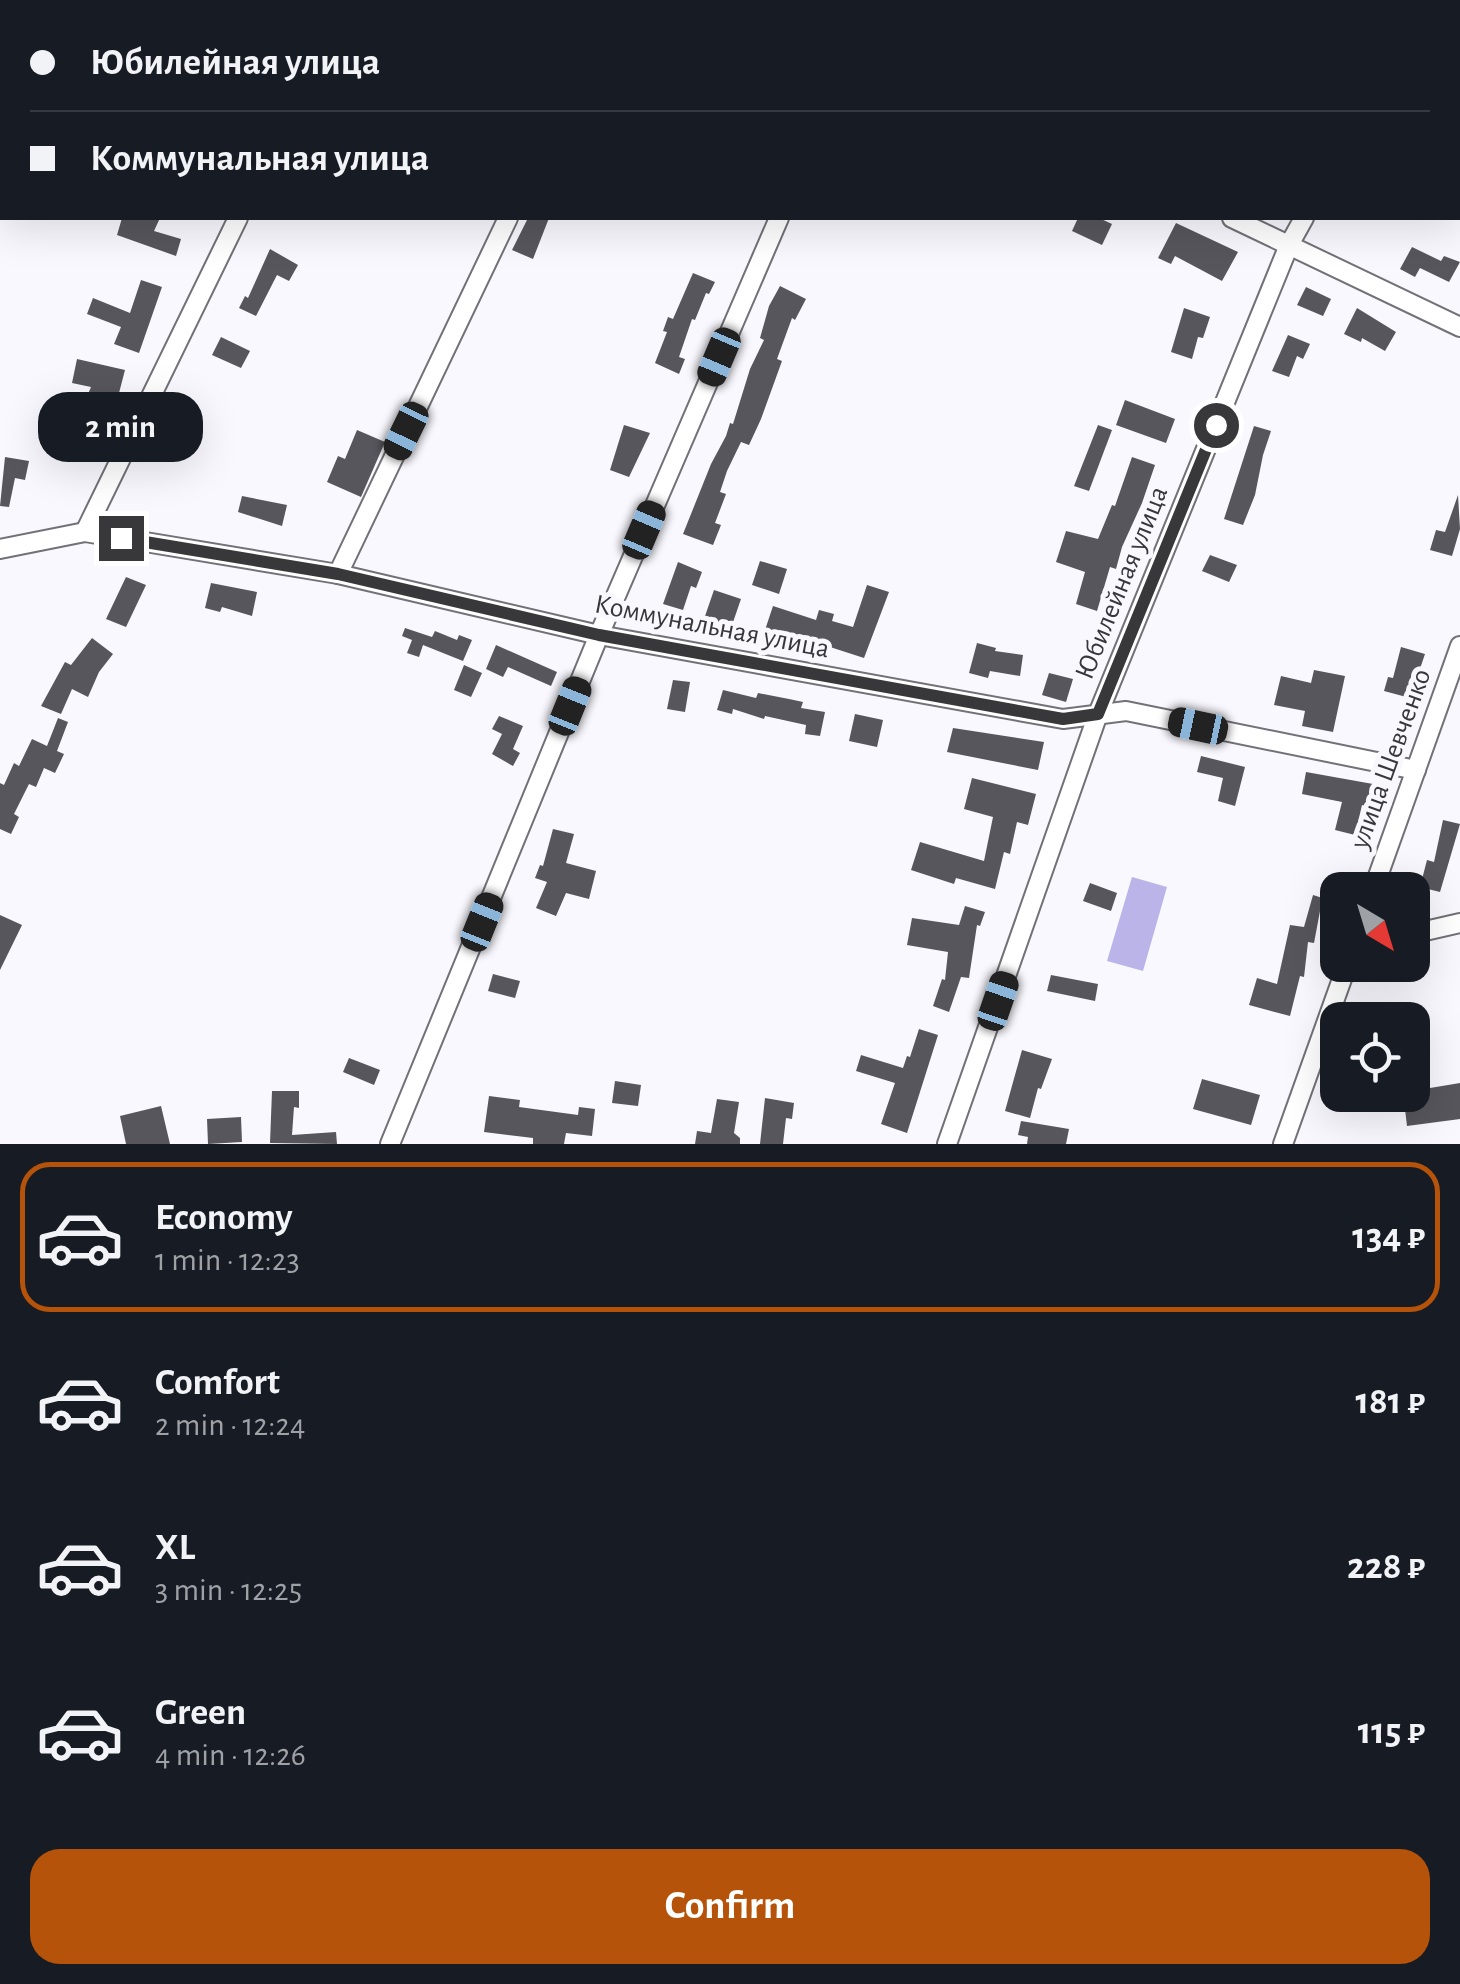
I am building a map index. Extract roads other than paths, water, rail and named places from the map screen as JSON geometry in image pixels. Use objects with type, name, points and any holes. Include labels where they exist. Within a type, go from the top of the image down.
[{"type":"street","points":[[85,532],[237,220]]},
{"type":"street","points":[[338,574],[507,220]]},
{"type":"street","points":[[390,1144],[599,635],[778,220]]},
{"type":"street","points":[[1236,220],[1460,327]]},
{"type":"street","name":"Юбилейная улица","points":[[947,1144],[1098,714],[1289,245],[1303,220]]},
{"type":"street","name":"Коммунальная улица","points":[[0,548],[85,532],[338,574],[599,635],[1063,719],[1126,711],[1416,770]]},
{"type":"street","name":"улица Шевченко","points":[[1379,872],[1460,646]]},
{"type":"street","points":[[1430,930],[1460,922]]},
{"type":"street","points":[[1283,1144],[1341,982]]}]
